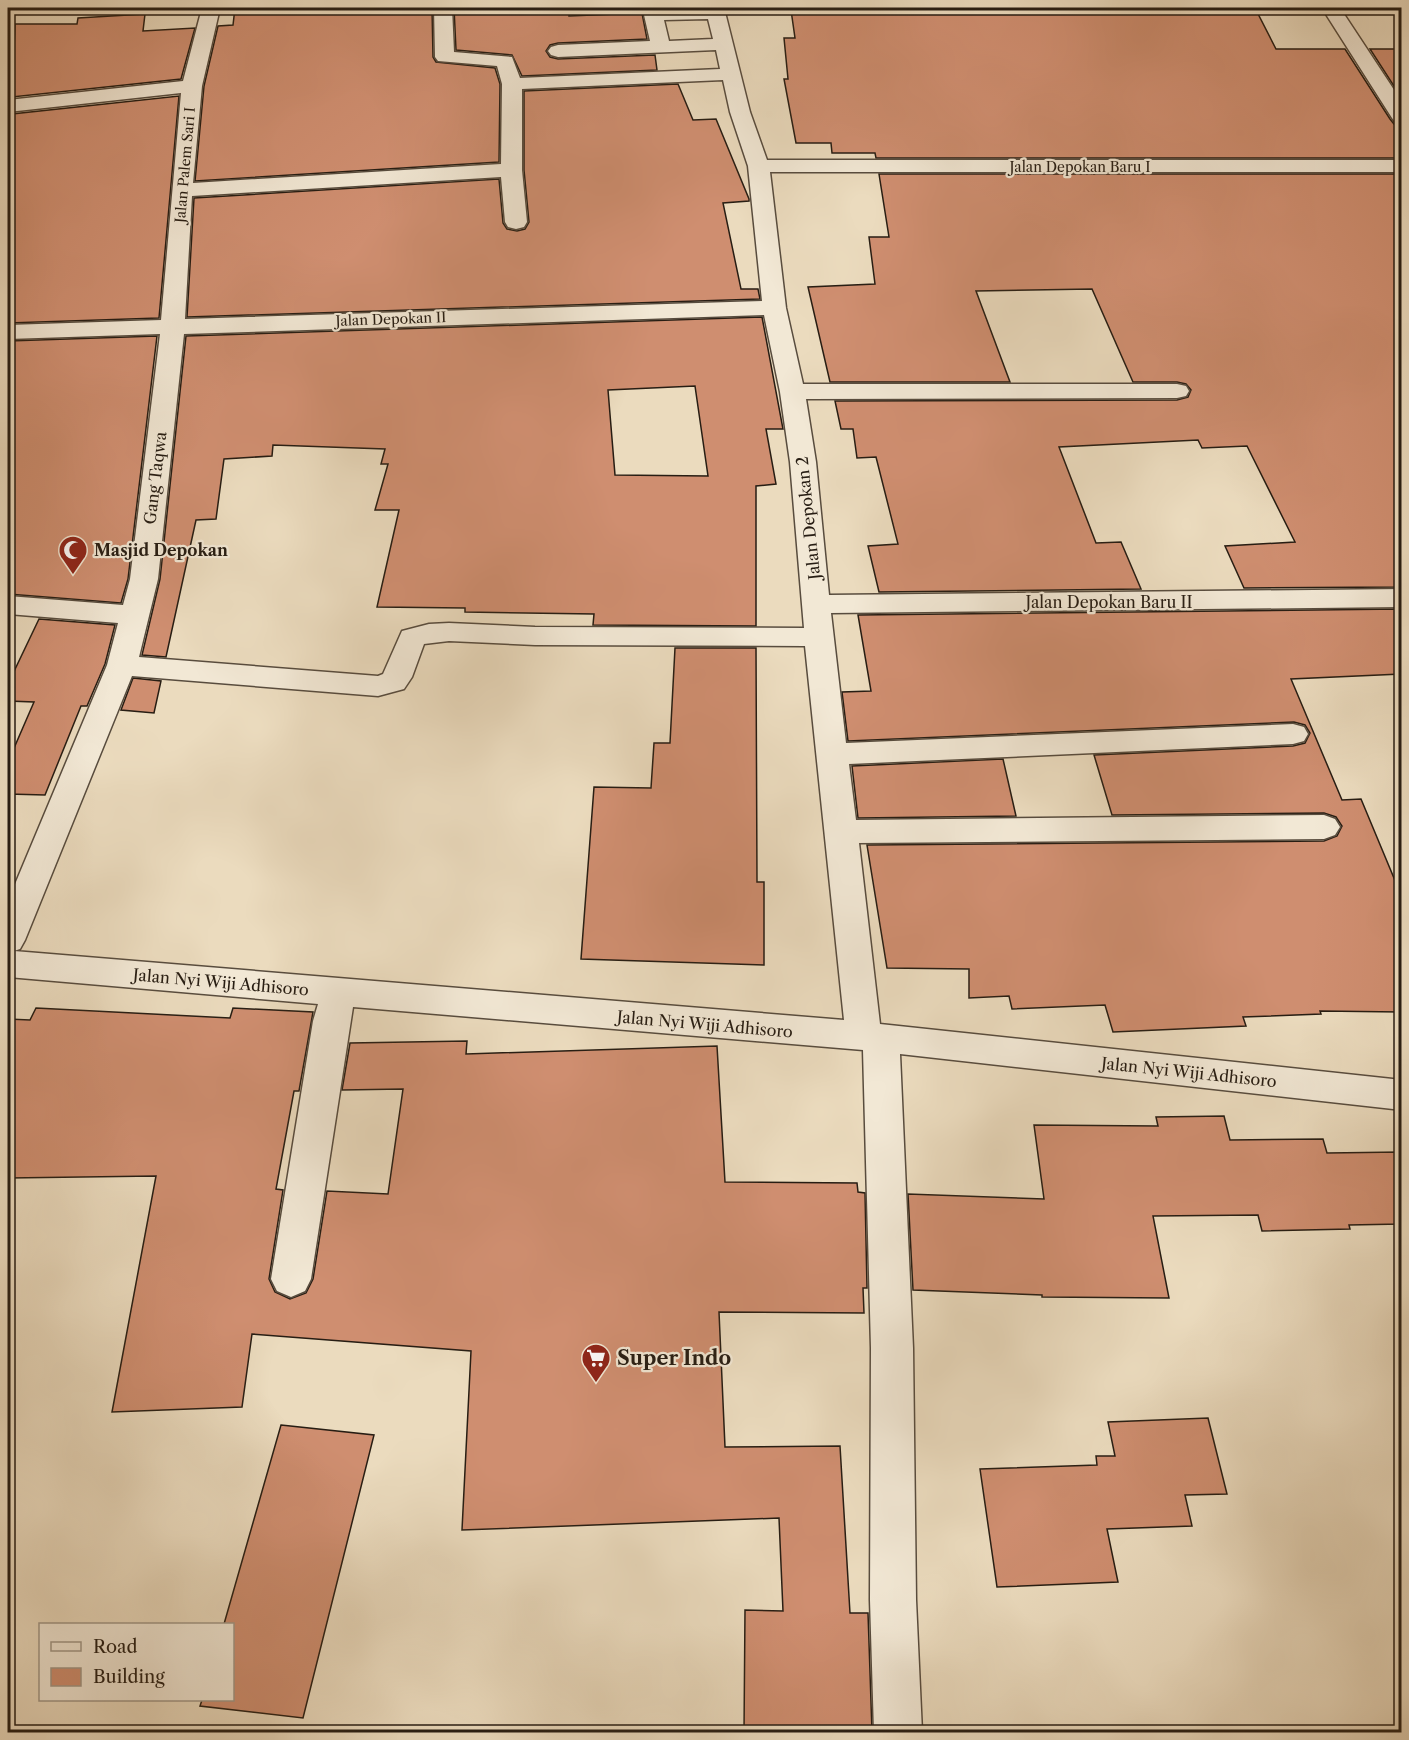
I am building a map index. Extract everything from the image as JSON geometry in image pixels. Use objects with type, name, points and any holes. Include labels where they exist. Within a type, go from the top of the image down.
[{"type":"street","name":"Jalan Palem Sari I","points":[[173,325],[192,86],[211,8]]},
{"type":"street","points":[[443,8],[445,57],[505,60],[512,84],[511,170],[516,222]]},
{"type":"street","points":[[1331,8],[1399,109]]},
{"type":"street","points":[[661,46],[653,15],[716,10]]},
{"type":"street","name":"Jalan Depokan 2","points":[[716,10],[740,112],[759,166],[774,308],[792,392],[803,462],[819,637],[842,832],[873,1037],[892,1348],[893,1600],[898,1732]]},
{"type":"street","points":[[558,51],[723,44]]},
{"type":"street","points":[[512,84],[730,74]]},
{"type":"street","points":[[8,106],[192,86]]},
{"type":"street","name":"Jalan Depokan Baru I","points":[[759,166],[1401,166]]},
{"type":"street","points":[[182,190],[511,170]]},
{"type":"street","name":"Jalan Depokan II","points":[[8,332],[173,325],[774,308]]},
{"type":"street","name":"Gang Taqwa","points":[[8,940],[122,665],[136,615],[144,579],[173,325]]},
{"type":"street","points":[[792,392],[1177,391]]},
{"type":"street","name":"Jalan Depokan Baru II","points":[[816,604],[1401,598]]},
{"type":"street","points":[[8,605],[136,615]]},
{"type":"street","points":[[122,665],[378,686],[393,682],[398,677],[408,642],[418,634],[448,632],[535,636],[819,637]]},
{"type":"street","points":[[833,754],[1293,734]]},
{"type":"street","points":[[842,832],[1324,827]]},
{"type":"street","name":"Jalan Nyi Wiji Adhisoro","points":[[8,964],[873,1037],[1401,1095]]},
{"type":"street","points":[[291,1279],[331,1021],[339,992]]},
{"type":"building","points":[[235,8],[432,8],[433,57],[436,62],[495,68],[500,84],[499,162],[195,181],[204,86],[218,26],[233,25]]},
{"type":"building","points":[[454,8],[569,8],[569,16],[642,13],[647,39],[558,43],[550,45],[546,51],[550,57],[558,59],[655,55],[657,70],[522,76],[512,55],[456,50]]},
{"type":"building","points":[[1255,8],[1276,49],[1345,49],[1390,119],[1394,124],[1401,126],[1401,158],[876,158],[875,153],[832,153],[831,143],[796,143],[784,79],[788,79],[784,38],[795,38],[791,10]]},
{"type":"building","points":[[145,14],[143,31],[195,28],[181,79],[12,97],[15,24],[77,24],[78,18]]},
{"type":"building","points":[[1370,49],[1401,49],[1401,97]]},
{"type":"building","points":[[678,84],[693,120],[716,119],[749,199],[749,201],[723,203],[741,289],[758,289],[760,299],[187,317],[194,198],[499,179],[503,223],[507,229],[517,231],[525,229],[529,222],[524,170],[524,91]]},
{"type":"building","points":[[179,96],[159,318],[8,323],[8,203],[12,114]]},
{"type":"building","points":[[879,174],[1401,174],[1401,587],[1244,588],[1225,546],[1295,542],[1247,446],[1202,448],[1198,440],[1059,447],[1096,543],[1121,542],[1141,589],[879,592],[868,546],[898,544],[876,457],[857,458],[853,429],[841,429],[835,401],[1177,400],[1188,397],[1191,390],[1186,384],[1177,382],[1133,382],[1092,289],[976,291],[1010,382],[830,382],[808,287],[875,284],[869,237],[889,237]]},
{"type":"building","points":[[762,317],[783,429],[766,429],[776,484],[756,486],[756,626],[593,625],[594,614],[465,612],[465,608],[377,607],[399,510],[375,510],[388,464],[381,464],[385,449],[273,445],[272,456],[224,459],[216,519],[196,520],[166,657],[142,655],[160,579],[186,336]],"holes":[[[695,386],[708,476],[615,475],[608,390]]]},
{"type":"building","points":[[157,336],[128,579],[121,603],[8,594],[8,341]]},
{"type":"building","points":[[1401,609],[1401,674],[1291,679],[1342,800],[1361,799],[1401,895],[1401,1012],[1320,1011],[1321,1014],[1243,1017],[1246,1026],[1113,1032],[1105,1005],[1012,1009],[1009,996],[969,998],[969,969],[887,968],[867,845],[1324,841],[1337,836],[1342,826],[1336,817],[1324,813],[1112,815],[1094,755],[1293,746],[1305,743],[1310,733],[1305,725],[1294,722],[848,741],[842,692],[871,691],[858,615]]},
{"type":"building","points":[[39,619],[115,625],[105,664],[87,706],[81,706],[45,795],[8,794],[8,762],[34,702],[8,701],[8,684]]},
{"type":"building","points":[[675,648],[756,648],[757,882],[764,882],[764,965],[581,959],[594,787],[651,788],[654,743],[670,743]]},
{"type":"building","points":[[133,678],[161,681],[154,713],[121,710]]},
{"type":"building","points":[[1003,759],[1016,816],[858,818],[852,766]]},
{"type":"building","points":[[36,1008],[230,1018],[233,1008],[313,1012],[299,1091],[294,1091],[276,1189],[283,1190],[269,1279],[275,1292],[290,1299],[306,1293],[313,1279],[327,1191],[388,1194],[403,1089],[342,1090],[350,1043],[467,1041],[466,1054],[717,1046],[725,1182],[857,1183],[858,1192],[865,1193],[867,1288],[863,1288],[864,1313],[719,1312],[725,1447],[840,1446],[850,1613],[868,1613],[872,1732],[744,1732],[745,1610],[783,1611],[779,1518],[462,1530],[471,1351],[252,1334],[242,1407],[112,1412],[156,1176],[8,1178],[8,1019],[30,1020]]},
{"type":"building","points":[[1224,1116],[1230,1140],[1323,1139],[1327,1153],[1401,1152],[1401,1224],[1349,1225],[1350,1229],[1262,1231],[1258,1215],[1153,1216],[1169,1298],[1042,1297],[1042,1295],[913,1290],[908,1194],[1044,1199],[1034,1125],[1158,1126],[1156,1117]]},
{"type":"building","points":[[1208,1418],[1227,1494],[1185,1495],[1192,1526],[1107,1529],[1118,1582],[997,1587],[980,1469],[1097,1465],[1096,1456],[1115,1456],[1108,1422]]},
{"type":"building","points":[[281,1425],[374,1435],[303,1718],[200,1706],[202,1701],[234,1701],[234,1623],[224,1623]]},
{"type":"place","name":"Masjid Depokan","points":[[73,576]]},
{"type":"place","name":"Super Indo","points":[[596,1384]]}]
